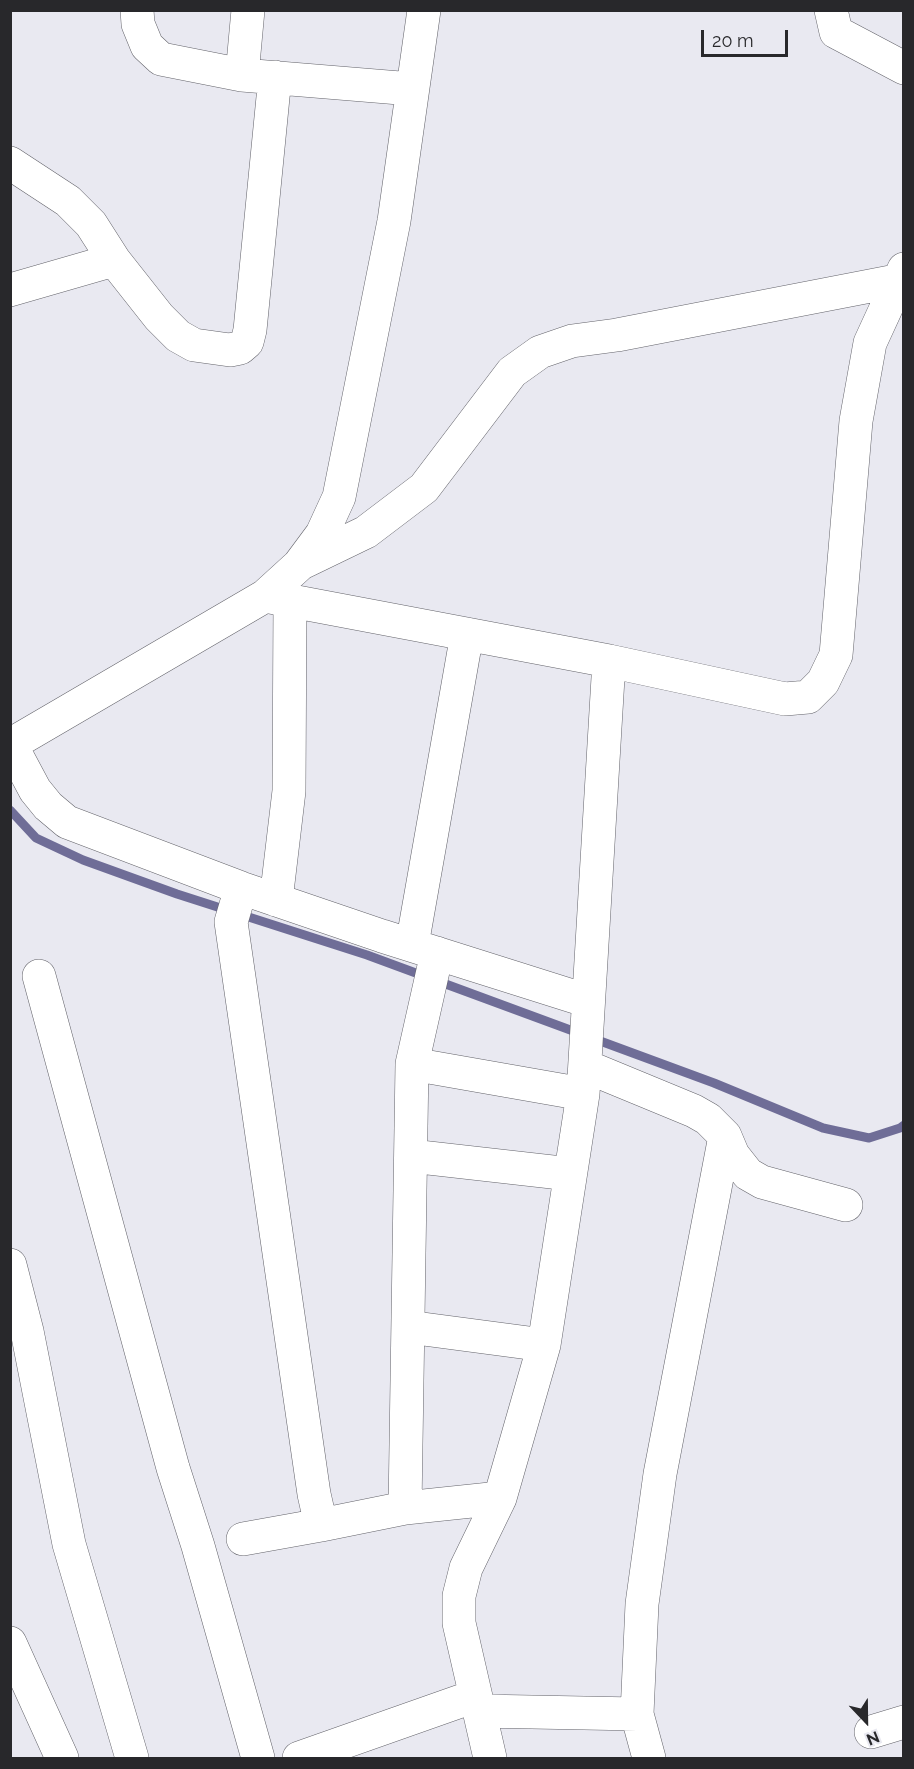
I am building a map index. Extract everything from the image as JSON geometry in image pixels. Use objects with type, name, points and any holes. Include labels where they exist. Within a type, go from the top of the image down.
[{"type":"street","points":[[137,10],[138,24],[147,46],[161,59],[242,75],[412,89]]},
{"type":"street","points":[[242,75],[248,10]]},
{"type":"street","points":[[424,10],[394,221],[339,497],[322,534],[278,598],[11,745],[35,789],[48,806],[67,822],[236,902],[276,900],[424,949],[708,1119],[724,1136],[733,1155],[748,1174],[762,1182],[846,1205]]},
{"type":"street","points":[[831,10],[836,32],[903,68]]},
{"type":"street","points":[[10,164],[68,201],[91,224],[114,260],[178,336],[194,345],[230,350],[240,348],[247,342],[275,77]]},
{"type":"street","points":[[10,290],[114,260]]},
{"type":"street","points":[[299,565],[366,532],[424,488],[512,372],[540,352],[572,341],[616,335],[900,275]]},
{"type":"street","points":[[278,598],[609,661],[785,699],[808,697],[823,682],[836,655],[856,421],[870,343],[900,275]]},
{"type":"street","points":[[276,900],[289,791],[278,598]]},
{"type":"street","points":[[405,1508],[412,1064],[424,949],[467,634]]},
{"type":"street","points":[[490,1758],[459,1623],[459,1596],[466,1568],[500,1498],[544,1345],[570,1174],[586,1046],[609,661]]},
{"type":"street","points":[[236,902],[314,1494],[321,1525]]},
{"type":"street","points":[[39,976],[172,1468],[198,1546],[258,1758]]},
{"type":"street","points":[[412,1064],[586,1046]]},
{"type":"street","points":[[649,1758],[637,1714],[642,1604],[660,1474],[724,1136]]},
{"type":"street","points":[[411,1156],[570,1174]]},
{"type":"street","points":[[10,1265],[27,1331],[69,1544],[132,1758]]},
{"type":"street","points":[[408,1327],[544,1345]]},
{"type":"street","points":[[243,1539],[405,1508],[500,1498]]},
{"type":"street","points":[[10,1643],[62,1758]]},
{"type":"street","points":[[316,1755],[477,1703],[637,1714]]},
{"type":"street","points":[[871,1732],[903,1722]]},
{"type":"waterway","points":[[10,810],[36,838],[83,860],[177,894],[367,955],[714,1083],[823,1128],[869,1138],[904,1125]]}]
